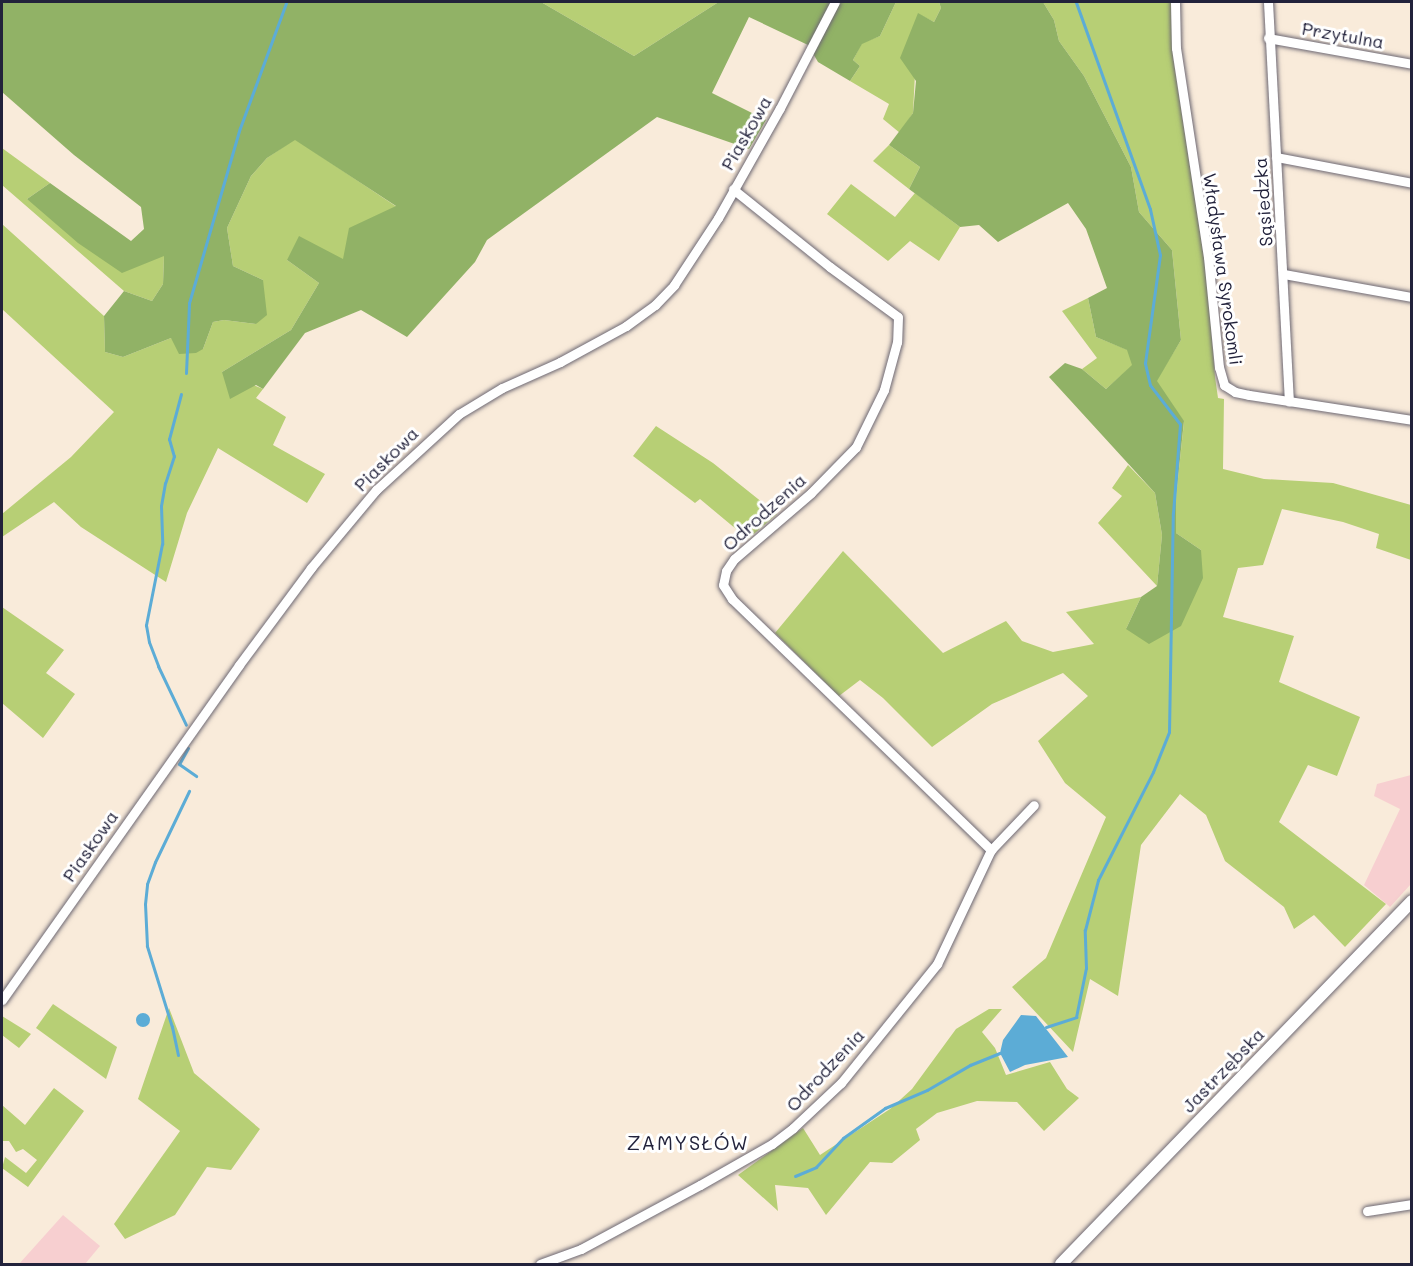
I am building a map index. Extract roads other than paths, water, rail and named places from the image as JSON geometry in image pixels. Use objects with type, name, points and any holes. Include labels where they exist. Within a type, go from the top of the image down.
[{"type":"main road","name":"Jastrzębska","points":[[1061,1264],[1412,901]]},
{"type":"street","name":"Piaskowa","points":[[2,1000],[239,665],[311,568],[376,490],[429,438],[466,409],[502,388],[593,345],[626,326],[655,305],[674,285],[696,254],[780,108],[835,2]]},
{"type":"street","name":"Władysława Syrokomli","points":[[1175,2],[1176,48],[1208,257],[1218,367],[1224,385],[1235,392],[1412,420]]},
{"type":"street","name":"Sąsiedzka","points":[[1268,2],[1268,38],[1284,274],[1289,401]]},
{"type":"street","name":"Przytulna","points":[[1268,38],[1412,64]]},
{"type":"street","points":[[1276,157],[1412,183]]},
{"type":"street","name":"Odrodzenia","points":[[733,189],[830,267],[898,317],[897,342],[884,390],[856,447],[811,493],[734,560],[726,571],[723,585],[732,599],[991,850]]},
{"type":"street","points":[[1284,274],[1412,297]]},
{"type":"street","name":"Odrodzenia","points":[[540,1264],[581,1249],[772,1144],[793,1128],[841,1083],[937,964],[991,850],[1034,805]]},
{"type":"street","points":[[1367,1211],[1412,1204]]},
{"type":"water","points":[[143,1013],[148,1015],[150,1020],[148,1025],[143,1027],[138,1025],[136,1020],[138,1015]]},
{"type":"water","points":[[1021,1015],[1036,1016],[1068,1057],[1025,1065],[1010,1072],[1000,1053],[1003,1040]]},
{"type":"waterway","points":[[1046,1027],[1076,1017],[1086,968],[1085,930],[1098,880],[1153,772],[1169,732],[1173,513],[1180,424],[1150,385],[1145,363],[1160,255],[1150,209],[1076,2]]},
{"type":"waterway","points":[[186,373],[189,303],[240,128],[286,3]]},
{"type":"waterway","points":[[181,394],[169,439],[174,456],[165,483],[161,506],[162,544],[146,625],[149,642],[158,666],[186,725]]},
{"type":"waterway","points":[[188,748],[179,764],[196,776]]},
{"type":"waterway","points":[[178,1055],[172,1027],[147,946],[145,904],[147,884],[155,862],[189,791]]},
{"type":"waterway","points":[[795,1176],[816,1167],[843,1138],[885,1108],[927,1090],[970,1065],[1000,1053]]},
{"type":"district","name":"ZAMYSŁÓW","points":[[688,1142]]}]
